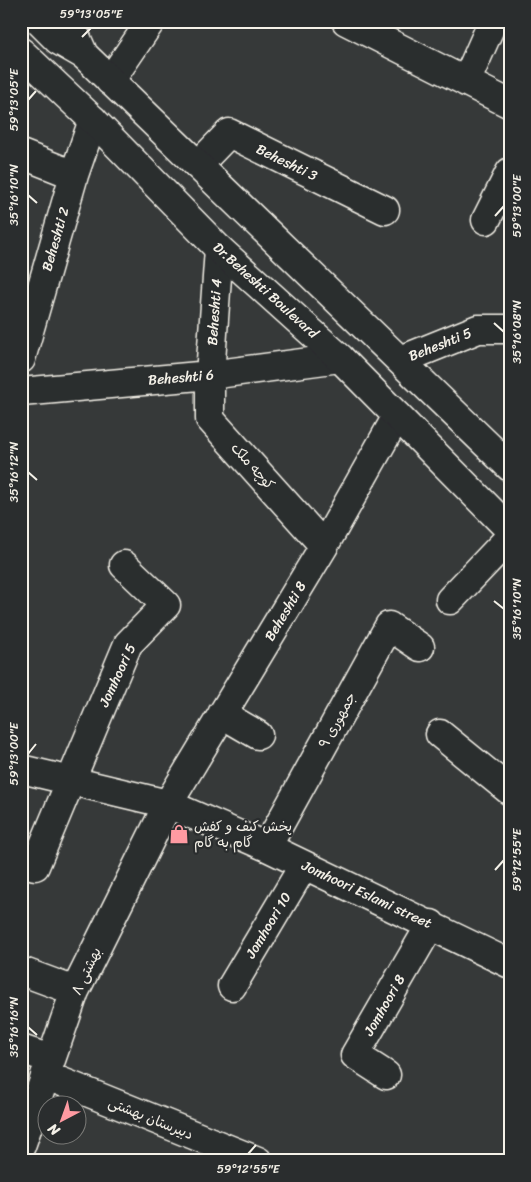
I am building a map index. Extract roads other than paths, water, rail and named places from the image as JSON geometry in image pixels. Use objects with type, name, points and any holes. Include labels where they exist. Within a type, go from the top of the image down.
[{"type":"street","points":[[39,21],[58,40],[84,54],[510,467]]},
{"type":"street","points":[[69,21],[84,54]]},
{"type":"street","points":[[116,87],[151,21]]},
{"type":"street","points":[[466,82],[493,21]]},
{"type":"street","points":[[353,23],[510,104]]},
{"type":"street","name":"Dr.Beheshti Boulevard","points":[[21,52],[93,120],[219,249],[340,358],[510,530]]},
{"type":"street","name":"Beheshti 2","points":[[21,359],[74,175],[93,120],[92,110],[96,101],[103,94],[112,91],[116,87]]},
{"type":"street","name":"Beheshti 3","points":[[198,165],[229,133],[385,210]]},
{"type":"street","points":[[21,154],[74,175]]},
{"type":"street","points":[[486,220],[510,172]]},
{"type":"street","name":"Beheshti 4","points":[[210,375],[219,249]]},
{"type":"street","name":"Beheshti 5","points":[[400,360],[478,329],[510,329]]},
{"type":"street","name":"Beheshti 6","points":[[21,392],[210,375],[340,358]]},
{"type":"street","name":"کوچه ملک","points":[[210,375],[210,419],[324,546]]},
{"type":"street","name":"Beheshti 8","points":[[168,804],[324,546],[396,416]]},
{"type":"street","points":[[450,600],[510,537]]},
{"type":"street","name":"Jomhoori 5","points":[[70,780],[128,644],[166,605],[124,565]]},
{"type":"street","name":"جمهوری ۹","points":[[267,847],[389,626],[420,647]]},
{"type":"street","points":[[222,714],[258,735]]},
{"type":"street","points":[[440,734],[510,791]]},
{"type":"street","name":"Jomhoori Eslami street","points":[[21,769],[168,804],[267,847],[509,960]]},
{"type":"street","points":[[23,863],[35,866],[70,780]]},
{"type":"street","name":"بهشتی ۸","points":[[21,1146],[75,991],[168,804]]},
{"type":"street","name":"Jomhoori 10","points":[[232,986],[304,865]]},
{"type":"street","name":"Jomhoori 8","points":[[386,1075],[355,1055],[431,924]]},
{"type":"street","points":[[21,972],[75,991]]},
{"type":"street","name":"دبیرستان بهشتی","points":[[21,1049],[48,1067],[258,1161]]},
{"type":"place","name":"پخش کیف و کفش گام به گام","points":[[179,834]]}]
